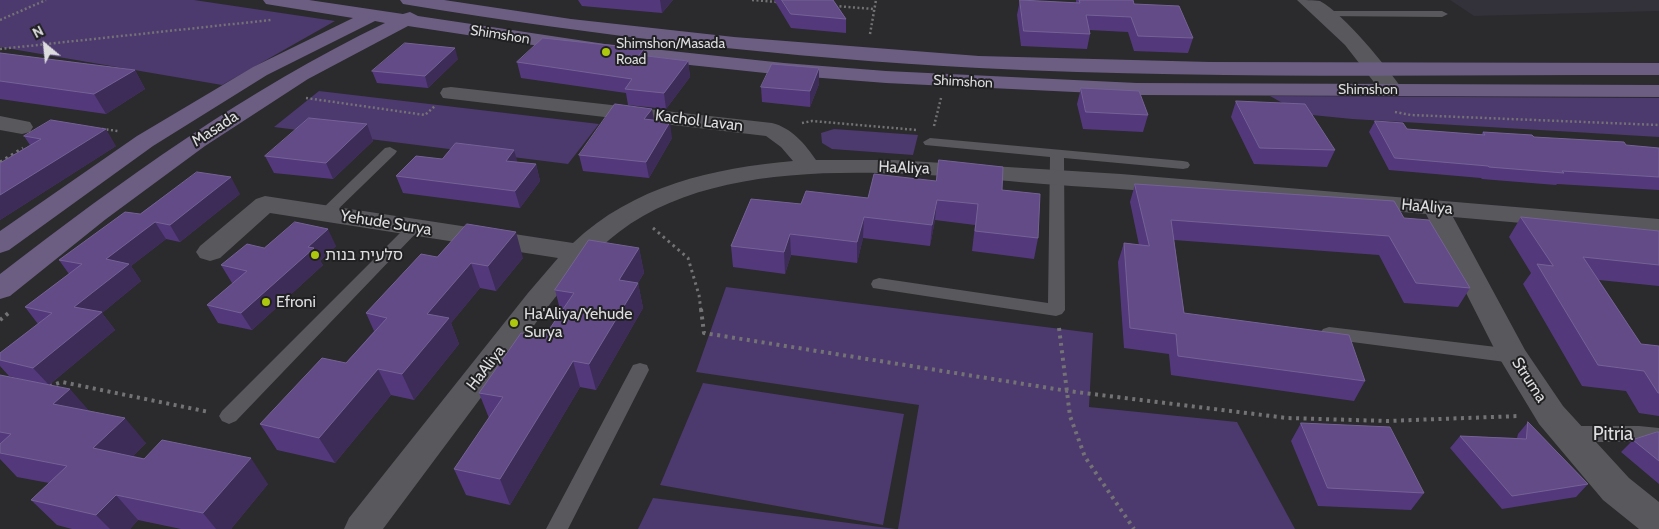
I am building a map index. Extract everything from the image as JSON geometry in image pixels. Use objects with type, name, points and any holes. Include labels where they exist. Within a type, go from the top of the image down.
[{"type":"main road","name":"Shimshon","points":[[272,0],[614,51],[886,78],[1137,89],[1659,91]]},
{"type":"main road","name":"Masada","points":[[0,244],[156,134],[260,71],[405,0]]},
{"type":"main road","name":"Shimshon","points":[[409,0],[445,3],[515,16],[711,41],[867,55],[1058,65],[1659,69]]},
{"type":"main road","points":[[490,0],[497,8],[515,16]]},
{"type":"main road","name":"Masada","points":[[0,289],[185,148],[272,93],[344,51],[445,3]]},
{"type":"street","points":[[1306,0],[1325,14],[1376,68],[1392,90]]},
{"type":"street","name":"Kachol Lavan","points":[[451,93],[772,130],[798,149],[810,168]]},
{"type":"street","name":"HaAliya","points":[[368,528],[554,279],[592,240],[630,212],[676,191],[725,176],[758,171],[810,168],[1058,166],[1283,193],[1659,227]]},
{"type":"street","name":"Yehude Surya","points":[[210,252],[265,204],[579,253]]},
{"type":"street","name":"Struma","points":[[1436,208],[1513,356],[1560,424],[1616,489],[1659,524]]},
{"type":"lane","points":[[1325,14],[1442,14]]},
{"type":"lane","points":[[927,136],[1058,166],[1183,165]]},
{"type":"lane","points":[[326,214],[390,151]]},
{"type":"lane","points":[[879,284],[1056,310],[1058,166]]},
{"type":"lane","points":[[229,416],[414,228]]},
{"type":"lane","points":[[1311,331],[1513,356]]},
{"type":"lane","points":[[557,529],[640,370]]},
{"type":"lane","name":"Pitria","points":[[1560,424],[1659,436]]},
{"type":"path","points":[[0,20],[46,0]]},
{"type":"path","points":[[752,0],[780,2]]},
{"type":"path","points":[[867,55],[876,0]]},
{"type":"path","points":[[828,5],[874,9]]},
{"type":"path","points":[[0,48],[275,20]]},
{"type":"path","points":[[272,93],[425,115],[451,93]]},
{"type":"path","points":[[1394,112],[1411,115],[1659,125]]},
{"type":"path","points":[[772,130],[812,122],[927,136]]},
{"type":"path","points":[[101,129],[156,134]]},
{"type":"path","points":[[630,212],[665,236],[688,258],[699,295],[704,333],[1068,391],[1287,418],[1560,424]]},
{"type":"path","points":[[1056,310],[1070,416],[1086,458],[1114,503],[1134,529]]},
{"type":"path","points":[[44,387],[62,382],[229,416]]},
{"type":"shaded area","points":[[0,0],[194,0],[335,21],[222,85],[0,47]]},
{"type":"shaded area","points":[[1450,0],[1659,0],[1659,11],[1474,16]]},
{"type":"shaded area","points":[[319,91],[599,124],[568,164],[274,127]]},
{"type":"shaded area","points":[[1270,96],[1659,98],[1659,137],[1352,119],[1302,114]]},
{"type":"shaded area","points":[[834,129],[918,135],[913,155],[832,149],[822,143],[821,133]]},
{"type":"shaded area","points":[[726,287],[1093,333],[1089,407],[1237,422],[1295,529],[898,529],[919,405],[696,372]]},
{"type":"shaded area","points":[[703,383],[904,414],[883,525],[660,485]]},
{"type":"shaded area","points":[[653,498],[896,529],[638,529]]},
{"type":"building","points":[[782,0],[833,0],[846,19],[791,14]]},
{"type":"building","points":[[1020,0],[1080,3],[1079,0],[1133,0],[1134,4],[1179,6],[1193,38],[1138,36],[1131,17],[1086,15],[1090,34],[1024,31]]},
{"type":"building","points":[[543,38],[644,49],[639,55],[688,61],[664,93],[625,89],[632,79],[517,62]]},
{"type":"building","points":[[405,43],[455,48],[425,76],[372,71]]},
{"type":"building","points":[[0,53],[135,70],[94,94],[0,81]]},
{"type":"building","points":[[772,64],[819,68],[810,91],[761,87]]},
{"type":"building","points":[[1081,88],[1139,91],[1148,115],[1086,112]]},
{"type":"building","points":[[1236,101],[1305,104],[1335,150],[1260,148]]},
{"type":"building","points":[[615,104],[652,109],[644,119],[670,122],[646,162],[579,155]]},
{"type":"building","points":[[309,118],[367,124],[326,163],[265,156]]},
{"type":"building","points":[[51,120],[106,129],[0,195],[0,163],[41,139],[24,136]]},
{"type":"building","points":[[1375,121],[1403,123],[1407,129],[1485,135],[1483,132],[1532,135],[1534,137],[1624,142],[1626,145],[1659,148],[1659,177],[1562,171],[1564,173],[1395,158]]},
{"type":"building","points":[[456,143],[514,150],[506,161],[536,164],[515,191],[396,176],[416,156],[442,159]]},
{"type":"building","points":[[939,160],[1003,167],[1002,190],[1040,194],[1038,238],[975,231],[978,204],[937,200],[932,225],[864,217],[857,242],[790,234],[784,252],[731,246],[751,199],[801,204],[806,191],[868,198],[874,174],[936,181]]},
{"type":"building","points":[[197,172],[231,177],[170,225],[155,222],[106,259],[129,264],[74,307],[102,312],[33,368],[0,360],[0,353],[52,313],[25,307],[82,264],[59,260],[125,212],[140,214]]},
{"type":"building","points":[[1135,184],[1394,201],[1404,218],[1429,220],[1470,288],[1416,283],[1389,236],[1171,220],[1184,313],[1349,335],[1365,381],[1178,356],[1176,334],[1130,328],[1124,243],[1149,246]]},
{"type":"building","points":[[1521,217],[1659,231],[1659,265],[1583,257],[1641,344],[1659,346],[1659,393],[1644,371],[1598,365],[1537,264],[1553,266]]},
{"type":"building","points":[[295,222],[328,229],[308,247],[314,248],[241,313],[207,305],[247,271],[221,265],[247,244],[264,248]]},
{"type":"building","points":[[467,224],[516,232],[488,266],[471,263],[427,314],[449,318],[402,374],[378,369],[319,438],[260,424],[322,358],[346,363],[387,318],[366,313],[421,254],[437,257]]},
{"type":"building","points":[[589,240],[639,248],[619,280],[638,283],[589,364],[573,361],[500,479],[454,469],[503,397],[479,393],[521,333],[544,337],[574,293],[555,290]]},
{"type":"building","points":[[0,375],[70,389],[53,404],[125,418],[93,448],[144,459],[162,440],[251,458],[203,513],[116,495],[96,515],[31,500],[67,466],[0,453],[0,444],[11,434],[0,432]]},
{"type":"building","points":[[1528,422],[1588,484],[1512,496],[1460,436],[1526,439]]},
{"type":"building","points":[[1301,423],[1390,427],[1424,493],[1328,488]]},
{"type":"building","points":[[1659,432],[1659,461],[1633,440]]},
{"type":"place","name":"Shimshon/Masada Road","points":[[606,52]]},
{"type":"place","name":"סלעית בנות","points":[[315,255]]},
{"type":"place","name":"Efroni","points":[[266,302]]},
{"type":"place","name":"Ha'Aliya/Yehude Surya","points":[[514,323]]}]
